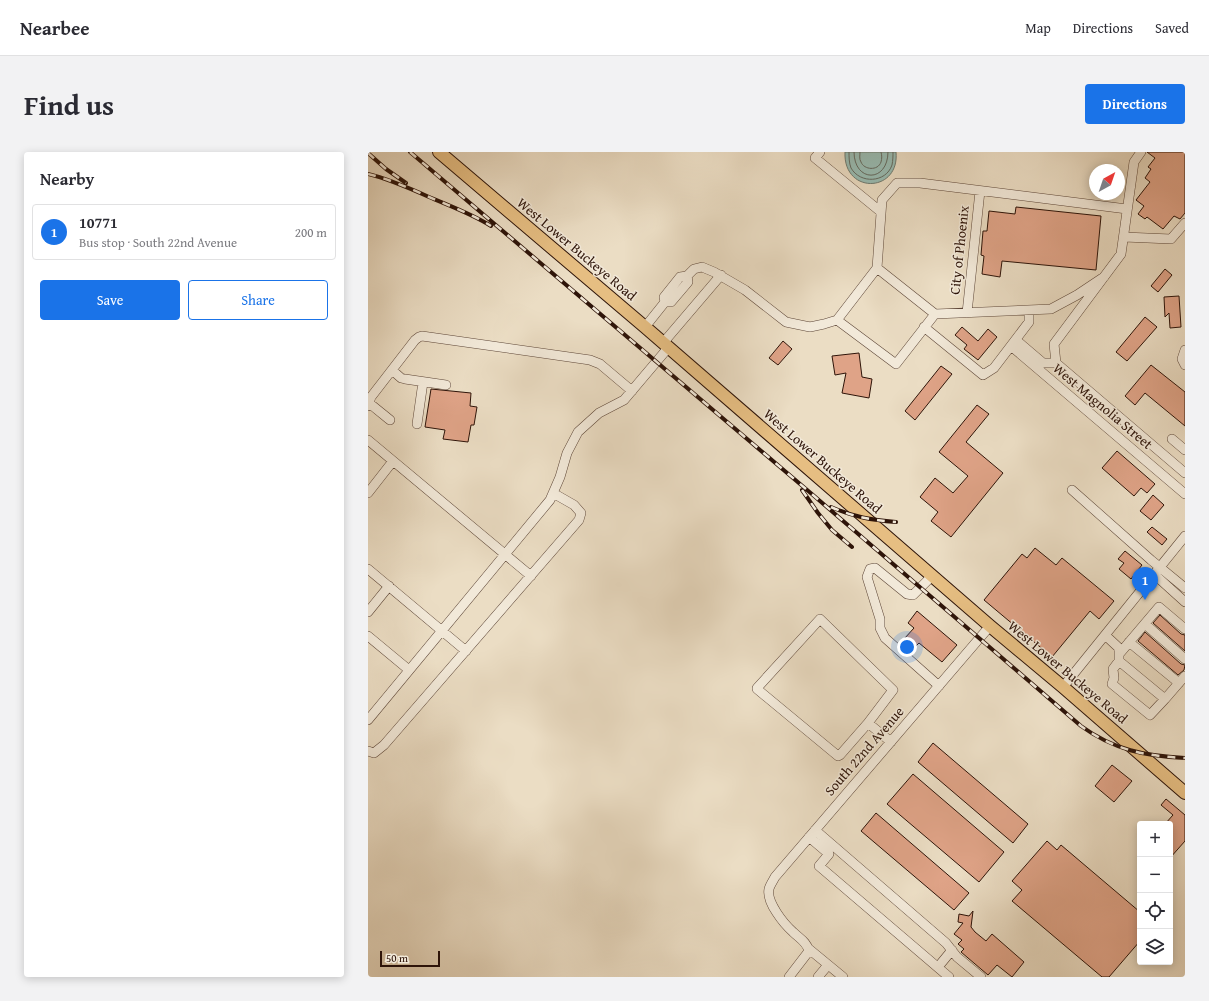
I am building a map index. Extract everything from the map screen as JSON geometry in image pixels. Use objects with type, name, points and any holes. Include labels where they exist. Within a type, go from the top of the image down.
[{"type":"main road","name":"West Lower Buckeye Road","points":[[439,152],[666,345],[1185,793]]},
{"type":"street","points":[[820,152],[815,158],[881,212]]},
{"type":"street","points":[[1056,363],[1054,344],[1121,254],[1134,162],[1141,152]]},
{"type":"street","name":"City of Phoenix","points":[[877,268],[882,200],[897,183],[920,183],[1127,209]]},
{"type":"street","name":"City of Phoenix","points":[[967,313],[980,190]]},
{"type":"street","points":[[1124,237],[1171,239],[1185,222]]},
{"type":"street","points":[[645,327],[665,302],[671,302],[688,282],[687,276],[694,269],[702,267],[721,275],[745,290],[786,322],[810,327],[836,320],[877,268],[935,314],[896,364],[836,320]]},
{"type":"street","points":[[368,720],[550,500],[560,477],[567,453],[578,432],[599,413],[624,400],[721,275]]},
{"type":"street","name":"City of Phoenix","points":[[935,314],[1051,309],[1077,295],[1104,277]]},
{"type":"street","points":[[924,327],[982,374],[994,368],[1029,322],[1029,310]]},
{"type":"street","points":[[390,420],[369,404],[370,398],[419,336],[590,360],[600,364],[632,391]]},
{"type":"street","name":"West Magnolia Street","points":[[1013,343],[1043,363],[1056,363],[1185,474]]},
{"type":"street","name":"West Magnolia Street","points":[[1013,343],[1181,490],[1185,479]]},
{"type":"street","points":[[1185,350],[1182,358],[1185,365]]},
{"type":"street","points":[[392,370],[401,378],[446,385]]},
{"type":"street","points":[[417,424],[423,382]]},
{"type":"street","points":[[1172,439],[1185,450]]},
{"type":"street","points":[[368,440],[530,576]]},
{"type":"street","points":[[368,493],[393,461]]},
{"type":"street","points":[[1072,490],[1185,588]]},
{"type":"street","points":[[368,751],[374,752],[384,745],[580,520],[581,513],[574,505],[553,493]]},
{"type":"street","points":[[1063,687],[1185,536]]},
{"type":"street","points":[[932,576],[913,595],[907,594],[875,568],[870,570],[867,577],[880,619],[880,628],[885,638],[939,686]]},
{"type":"street","points":[[368,569],[466,651]]},
{"type":"street","points":[[1154,574],[1185,602]]},
{"type":"street","points":[[368,612],[389,586]]},
{"type":"street","points":[[1185,629],[1159,607],[1129,642],[1114,669],[1112,684],[1150,715],[1185,676]]},
{"type":"street","points":[[820,618],[893,690],[868,723],[838,756],[757,689],[820,618]]},
{"type":"street","points":[[1145,624],[1185,659]]},
{"type":"street","name":"South 22nd Avenue","points":[[809,949],[807,945],[790,930],[778,916],[769,899],[769,889],[775,877],[990,626]]},
{"type":"street","points":[[1104,635],[1118,646],[1120,657],[1165,699]]},
{"type":"street","points":[[368,636],[409,670]]},
{"type":"street","points":[[1129,642],[1179,683]]},
{"type":"street","points":[[868,723],[891,742]]},
{"type":"street","points":[[812,834],[946,943],[956,957],[981,977]]},
{"type":"street","points":[[812,834],[829,854],[819,866],[949,977]]},
{"type":"street","points":[[789,977],[809,949],[843,977]]},
{"type":"street","points":[[938,967],[952,950]]},
{"type":"street","points":[[818,977],[828,965]]},
{"type":"water","points":[[845,152],[896,152],[895,166],[889,175],[881,181],[871,184],[861,182],[853,176],[847,166]]},
{"type":"building","points":[[1147,152],[1185,152],[1185,213],[1180,219],[1174,216],[1163,229],[1147,217],[1145,219],[1138,214],[1144,206],[1136,200],[1150,182],[1145,178],[1151,169],[1148,167],[1155,158]]},
{"type":"building","points":[[1016,207],[1101,216],[1096,270],[1002,261],[1000,277],[982,274],[984,256],[981,255],[983,231],[987,231],[989,211],[1015,214]]},
{"type":"building","points":[[1165,269],[1172,275],[1158,292],[1151,286]]},
{"type":"building","points":[[1179,296],[1181,327],[1170,328],[1169,313],[1165,317],[1164,297]]},
{"type":"building","points":[[1145,317],[1157,327],[1127,361],[1116,352]]},
{"type":"building","points":[[962,327],[978,341],[988,329],[997,337],[978,360],[964,349],[967,345],[955,335]]},
{"type":"building","points":[[783,341],[792,349],[778,365],[769,358]]},
{"type":"building","points":[[859,353],[862,377],[872,379],[869,398],[842,393],[846,373],[835,375],[832,356]]},
{"type":"building","points":[[1151,365],[1185,392],[1185,426],[1145,393],[1135,405],[1125,396]]},
{"type":"building","points":[[941,366],[952,374],[915,420],[905,411]]},
{"type":"building","points":[[431,389],[471,393],[470,406],[477,407],[474,425],[471,425],[468,442],[443,439],[445,430],[425,427]]},
{"type":"building","points":[[977,405],[989,414],[966,442],[1003,473],[951,537],[931,521],[938,512],[920,497],[935,478],[953,493],[968,476],[939,452]]},
{"type":"building","points":[[1117,451],[1155,484],[1147,493],[1141,488],[1134,496],[1102,468]]},
{"type":"building","points":[[1153,495],[1164,505],[1151,520],[1140,511]]},
{"type":"building","points":[[1152,527],[1167,539],[1162,545],[1147,532]]},
{"type":"building","points":[[1035,548],[1056,565],[1062,558],[1114,601],[1099,619],[1090,611],[1052,657],[984,600],[1022,554],[1027,558]]},
{"type":"building","points":[[1125,551],[1142,565],[1131,579],[1119,569],[1124,563],[1118,559]]},
{"type":"building","points":[[917,611],[957,645],[942,662],[919,643],[914,648],[904,639],[914,628],[908,623]]},
{"type":"building","points":[[1160,615],[1181,634],[1185,635],[1185,651],[1153,623]]},
{"type":"building","points":[[1145,632],[1181,664],[1185,665],[1184,670],[1178,675],[1138,641]]},
{"type":"building","points":[[933,743],[1028,824],[1013,843],[918,762]]},
{"type":"building","points":[[1112,765],[1132,781],[1114,802],[1095,786]]},
{"type":"building","points":[[913,774],[1004,852],[979,882],[887,804]]},
{"type":"building","points":[[1166,799],[1185,815],[1185,841],[1173,855],[1173,821],[1168,821],[1173,815],[1161,805]]},
{"type":"building","points":[[876,813],[969,893],[954,910],[861,831]]},
{"type":"building","points":[[1047,841],[1057,850],[1061,845],[1137,909],[1137,944],[1109,977],[1102,977],[1012,901],[1022,890],[1012,881]]},
{"type":"building","points":[[973,911],[971,927],[975,932],[986,941],[992,934],[1024,962],[1012,977],[997,965],[988,975],[961,952],[964,949],[958,944],[962,940],[954,934],[963,923],[958,922],[959,914],[969,916]]},
{"type":"railway","points":[[410,152],[813,495],[1081,726],[1106,741],[1130,750],[1157,756],[1185,758]]},
{"type":"railway","points":[[368,153],[386,169],[406,183]]},
{"type":"railway","points":[[368,174],[384,178],[406,187],[469,214],[491,226]]},
{"type":"railway","points":[[802,490],[832,530],[852,547]]},
{"type":"railway","points":[[831,507],[863,518],[896,522]]},
{"type":"place","name":"10771","points":[[1145,600]]}]
